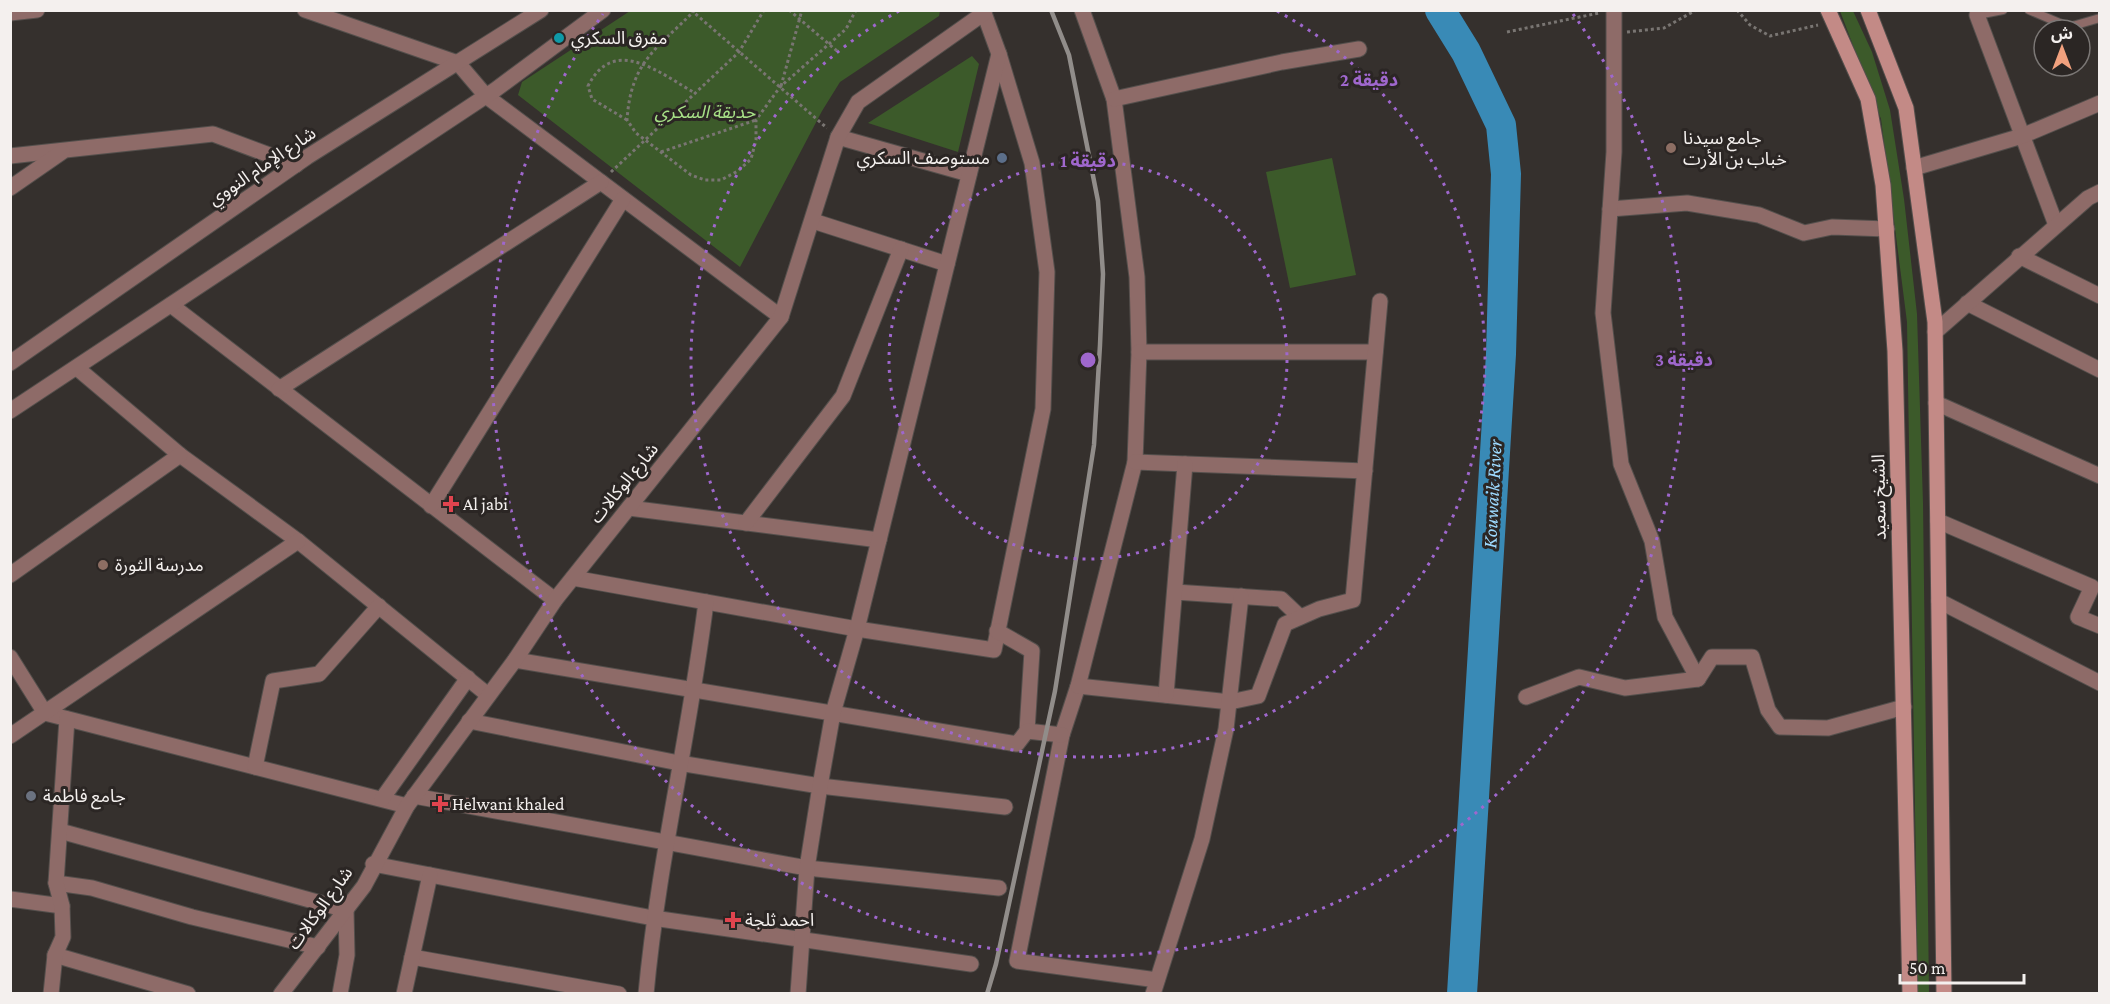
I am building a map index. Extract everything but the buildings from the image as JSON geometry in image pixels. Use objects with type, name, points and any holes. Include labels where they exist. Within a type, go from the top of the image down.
[{"type":"main road","points":[[1868,10],[1906,108],[1935,332],[1944,993]]},
{"type":"main road","name":"الشيخ سعيد","points":[[1831,16],[1868,99],[1883,185],[1887,229],[1895,351],[1910,993]]},
{"type":"street","points":[[10,13],[37,10]]},
{"type":"street","points":[[305,10],[458,63],[486,96],[781,317]]},
{"type":"street","name":"شارع الإمام النووي","points":[[10,363],[296,165],[541,10]]},
{"type":"street","points":[[10,411],[486,96],[603,10]]},
{"type":"street","points":[[1082,10],[1114,99],[1137,277],[1139,352],[1135,462],[1078,686],[1062,735],[1017,961],[1155,987],[1202,839],[1230,702],[1241,596]]},
{"type":"street","points":[[1614,10],[1614,152],[1603,314],[1621,464],[1652,541],[1665,618],[1698,680]]},
{"type":"street","points":[[573,578],[857,629],[994,650],[1043,409],[1047,272],[1032,163],[999,54],[982,11]]},
{"type":"street","name":"شارع الوكالات","points":[[281,993],[364,886],[410,801],[515,660],[555,600],[781,317],[838,137],[858,102],[982,11]]},
{"type":"street","points":[[1977,15],[2056,225]]},
{"type":"street","points":[[1114,99],[1282,62],[1359,49]]},
{"type":"street","points":[[798,993],[807,868],[833,713],[857,629],[999,54]]},
{"type":"street","points":[[1914,168],[2022,136],[2100,103]]},
{"type":"street","points":[[10,156],[213,135],[296,165]]},
{"type":"street","points":[[838,137],[969,174]]},
{"type":"street","points":[[10,188],[64,150]]},
{"type":"street","points":[[279,389],[601,182]]},
{"type":"street","points":[[1935,332],[2019,256],[2088,198],[2100,192]]},
{"type":"street","points":[[431,506],[623,199]]},
{"type":"street","points":[[1610,209],[1687,202],[1759,215],[1804,233],[1832,227],[1887,229]]},
{"type":"street","points":[[813,221],[947,264]]},
{"type":"street","points":[[746,523],[843,396],[901,249]]},
{"type":"street","points":[[2019,256],[2100,296]]},
{"type":"street","points":[[1078,686],[1230,702],[1258,696],[1284,624],[1319,609],[1353,600],[1380,301]]},
{"type":"street","points":[[1967,303],[2100,370]]},
{"type":"street","points":[[171,306],[555,600]]},
{"type":"street","points":[[1139,352],[1375,352]]},
{"type":"street","points":[[76,368],[180,455],[298,541],[488,695]]},
{"type":"street","points":[[1936,403],[2100,476]]},
{"type":"street","points":[[10,575],[180,455]]},
{"type":"street","points":[[1135,462],[1365,471]]},
{"type":"street","points":[[1166,695],[1185,464]]},
{"type":"street","points":[[629,508],[879,540]]},
{"type":"street","points":[[1938,521],[2091,587],[2078,617],[2100,626]]},
{"type":"street","points":[[10,736],[298,541]]},
{"type":"street","points":[[1175,592],[1281,599],[1300,617]]},
{"type":"street","points":[[1939,601],[2100,683]]},
{"type":"street","points":[[646,993],[652,918],[668,842],[679,763],[695,690],[706,602]]},
{"type":"street","points":[[255,767],[273,681],[319,674],[379,606]]},
{"type":"street","points":[[515,660],[1017,744],[1027,731],[1032,651],[997,631]]},
{"type":"street","points":[[10,657],[45,713],[382,800],[410,801],[668,842],[807,868],[999,888]]},
{"type":"street","points":[[1698,680],[1712,657],[1752,657],[1768,710],[1780,727],[1828,728],[1904,707]]},
{"type":"street","points":[[1527,697],[1579,677],[1625,688],[1698,680]]},
{"type":"street","points":[[382,800],[468,678]]},
{"type":"street","points":[[51,993],[55,955],[63,937],[62,906],[56,883],[67,718]]},
{"type":"street","points":[[469,721],[679,763],[820,786],[1005,807]]},
{"type":"street","points":[[1027,731],[1062,735]]},
{"type":"street","points":[[60,831],[346,910],[347,955],[340,993]]},
{"type":"street","points":[[374,864],[652,918],[971,964]]},
{"type":"street","points":[[404,993],[430,875]]},
{"type":"street","points":[[56,883],[92,888],[192,917],[318,947]]},
{"type":"street","points":[[10,899],[62,906]]},
{"type":"street","points":[[55,955],[188,993]]},
{"type":"street","points":[[412,957],[619,993]]},
{"type":"lane","points":[[1977,15],[2002,10]]},
{"type":"lane","points":[[2029,10],[2069,27],[2100,18]]},
{"type":"path","points":[[601,182],[739,52],[764,10]]},
{"type":"path","points":[[789,10],[837,51]]},
{"type":"path","points":[[780,87],[801,10]]},
{"type":"path","points":[[662,152],[756,120],[780,87],[846,29],[856,10]]},
{"type":"path","points":[[1507,32],[1607,10]]},
{"type":"path","points":[[1621,32],[1664,28],[1696,10]]},
{"type":"path","points":[[1737,10],[1749,25],[1770,36],[1831,16]]},
{"type":"path","points":[[627,120],[631,88],[642,63],[693,11],[838,137]]},
{"type":"path","points":[[695,93],[642,63],[627,58],[610,63],[593,75],[588,86],[592,99],[627,120],[645,140],[691,175],[705,180],[722,180],[738,171],[750,159],[756,140],[756,120]]},
{"type":"green space","name":"حديقة السكري","points":[[630,11],[940,11],[939,16],[840,82],[822,111],[740,267],[518,95],[522,82]]},
{"type":"green space","points":[[1840,11],[1853,11],[1872,52],[1890,110],[1904,199],[1917,314],[1923,503],[1929,993],[1918,993],[1907,322],[1881,119]]},
{"type":"green space","points":[[972,56],[979,64],[958,152],[868,123]]},
{"type":"green space","points":[[1332,158],[1356,275],[1290,288],[1266,172]]},
{"type":"waterway","name":"Kouwaik River","points":[[1440,10],[1466,52],[1501,125],[1506,174],[1501,354],[1462,994]]},
{"type":"railway","points":[[987,994],[996,964],[1055,691],[1094,445],[1103,274],[1098,201],[1069,55],[1051,10]]},
{"type":"place","name":"مفرق السكري","points":[[559,38]]},
{"type":"place","name":"جامع سيدنا خباب بن الأرت","points":[[1671,148]]},
{"type":"place","name":"مستوصف السكري","points":[[1002,158]]},
{"type":"place","name":"Al jabi","points":[[451,504]]},
{"type":"place","name":"مدرسة الثورة","points":[[103,565]]},
{"type":"place","name":"جامع فاطمة","points":[[31,796]]},
{"type":"place","name":"Helwani khaled","points":[[440,804]]},
{"type":"place","name":"احمد ثلجة","points":[[733,920]]}]
